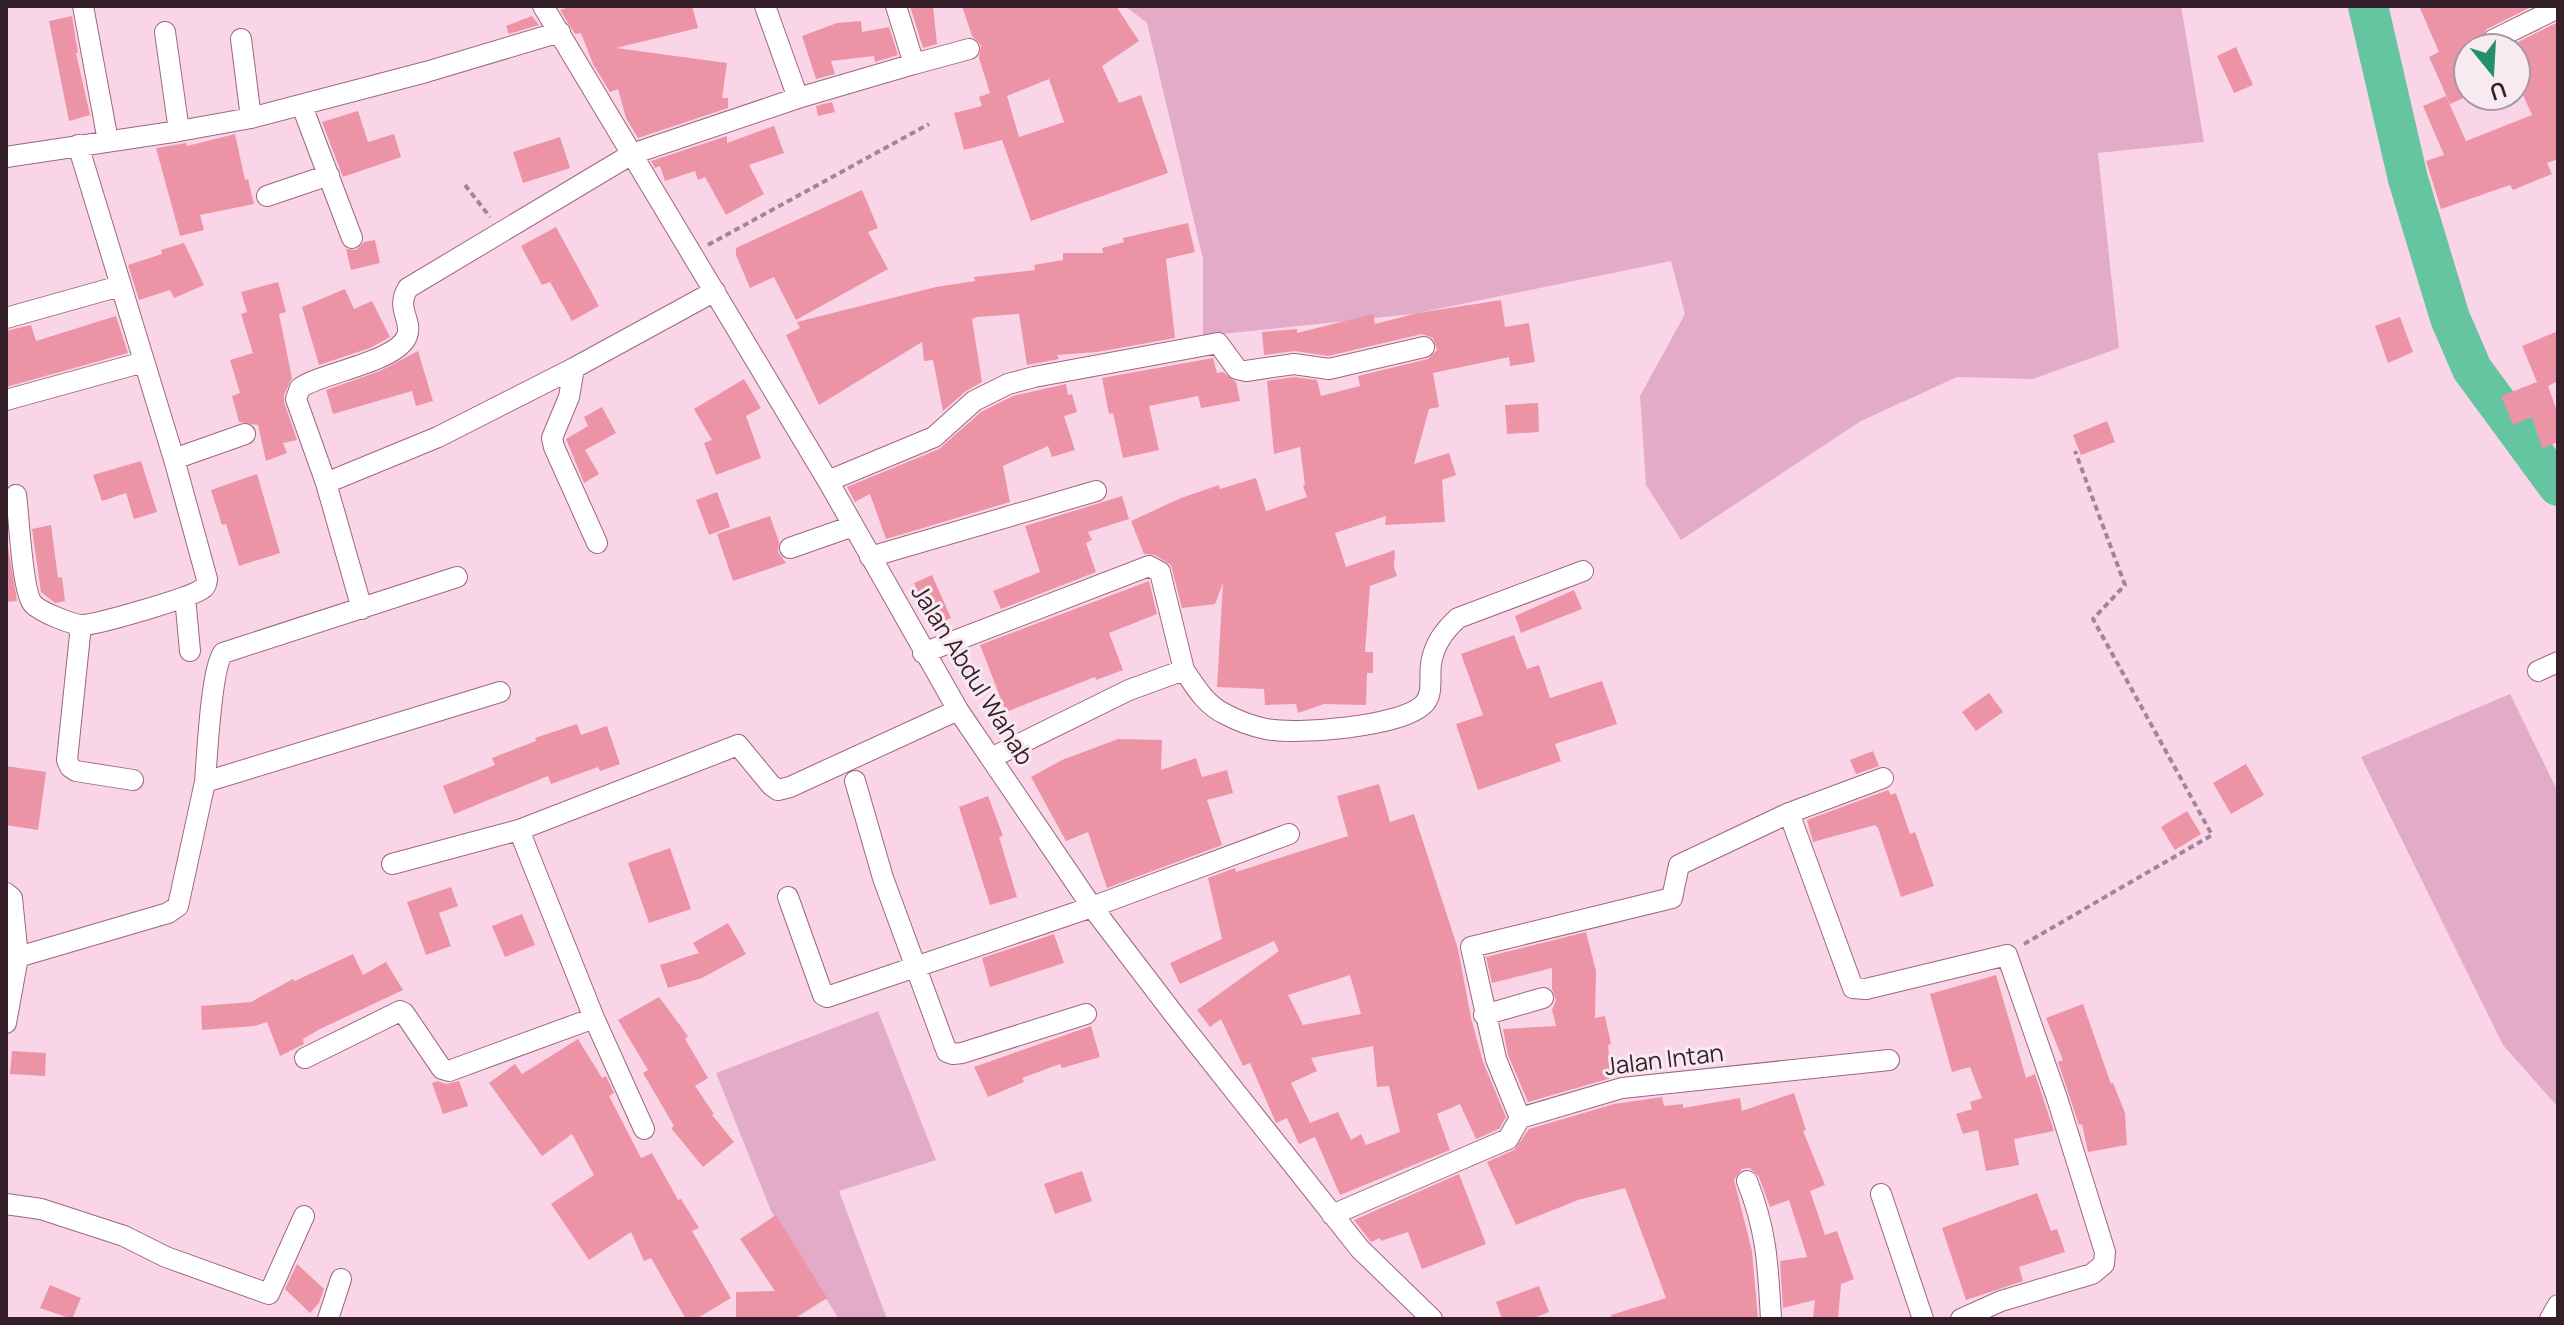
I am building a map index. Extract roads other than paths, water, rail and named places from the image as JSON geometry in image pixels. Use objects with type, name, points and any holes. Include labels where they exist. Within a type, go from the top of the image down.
[{"type":"street","points":[[83,6],[108,141]]},
{"type":"street","points":[[765,6],[798,98]]},
{"type":"street","points":[[896,6],[914,64]]},
{"type":"street","name":"Jalan Abdul Wahab","points":[[550,8],[560,32],[828,481],[958,710],[1092,907],[1332,1215],[1385,1275],[1432,1319]]},
{"type":"street","points":[[2509,32],[2558,8]]},
{"type":"street","points":[[165,32],[179,131]]},
{"type":"street","points":[[6,157],[251,118],[560,32]]},
{"type":"street","points":[[241,39],[251,118]]},
{"type":"street","points":[[362,609],[326,483],[296,399],[300,388],[373,360],[405,340],[407,325],[402,304],[408,288],[632,154],[798,98],[969,49]]},
{"type":"street","points":[[302,106],[352,238]]},
{"type":"street","points":[[16,495],[27,588],[33,605],[47,613],[81,625],[204,589],[207,579],[174,459],[78,145]]},
{"type":"street","points":[[267,196],[329,175]]},
{"type":"street","points":[[6,318],[120,286]]},
{"type":"street","points":[[326,483],[438,437],[715,291]]},
{"type":"street","points":[[828,481],[934,437],[974,401],[1008,384],[1034,377],[1218,343],[1237,369],[1246,371],[1294,364],[1329,369],[1424,347]]},
{"type":"street","points":[[6,400],[144,362]]},
{"type":"street","points":[[574,368],[569,397],[552,438],[597,543]]},
{"type":"street","points":[[174,459],[245,434]]},
{"type":"street","points":[[870,557],[1096,491]]},
{"type":"street","points":[[790,548],[853,526]]},
{"type":"street","points":[[923,653],[1149,566],[1160,572],[1184,670],[1210,705],[1225,714],[1267,729],[1336,729],[1390,719],[1423,705],[1429,695],[1434,650],[1442,632],[1458,618],[1583,571]]},
{"type":"street","points":[[18,957],[174,910],[178,906],[205,782],[216,679],[219,658],[223,653],[457,577]]},
{"type":"street","points":[[185,597],[190,651]]},
{"type":"street","points":[[81,625],[67,760],[76,771],[133,780]]},
{"type":"street","points":[[2538,671],[2558,662]]},
{"type":"street","points":[[991,758],[1129,690],[1184,670]]},
{"type":"street","points":[[205,782],[500,692]]},
{"type":"street","points":[[392,864],[519,830],[738,745],[771,785],[778,790],[790,787],[958,710]]},
{"type":"street","points":[[1520,1118],[1496,1059],[1471,947],[1672,898],[1679,865],[1789,813],[1883,778]]},
{"type":"street","points":[[855,781],[883,878],[943,1046],[953,1054],[1086,1014]]},
{"type":"street","points":[[1789,813],[1853,988],[1860,990],[2007,955],[2057,1098],[2105,1252],[2104,1264],[2092,1274],[2001,1301],[1961,1319]]},
{"type":"street","points":[[519,830],[594,1018],[644,1129]]},
{"type":"street","points":[[788,897],[823,995],[832,996],[915,965],[1092,907],[1289,834]]},
{"type":"street","points":[[6,893],[12,898],[18,957],[6,1023]]},
{"type":"street","points":[[1484,1015],[1543,998]]},
{"type":"street","points":[[305,1058],[400,1011],[442,1069],[449,1071],[594,1018]]},
{"type":"street","name":"Jalan Intan","points":[[1332,1215],[1508,1139],[1520,1118],[1622,1088],[1889,1060]]},
{"type":"street","points":[[1747,1181],[1768,1250],[1771,1319]]},
{"type":"street","points":[[1881,1194],[1923,1319]]},
{"type":"street","points":[[6,1204],[41,1209],[124,1236],[166,1257],[269,1294],[304,1216]]},
{"type":"street","points":[[328,1319],[341,1279]]},
{"type":"street","points":[[2550,1319],[2558,1305]]},
{"type":"waterway","points":[[2368,6],[2408,179],[2450,318],[2472,369],[2558,486]]}]
